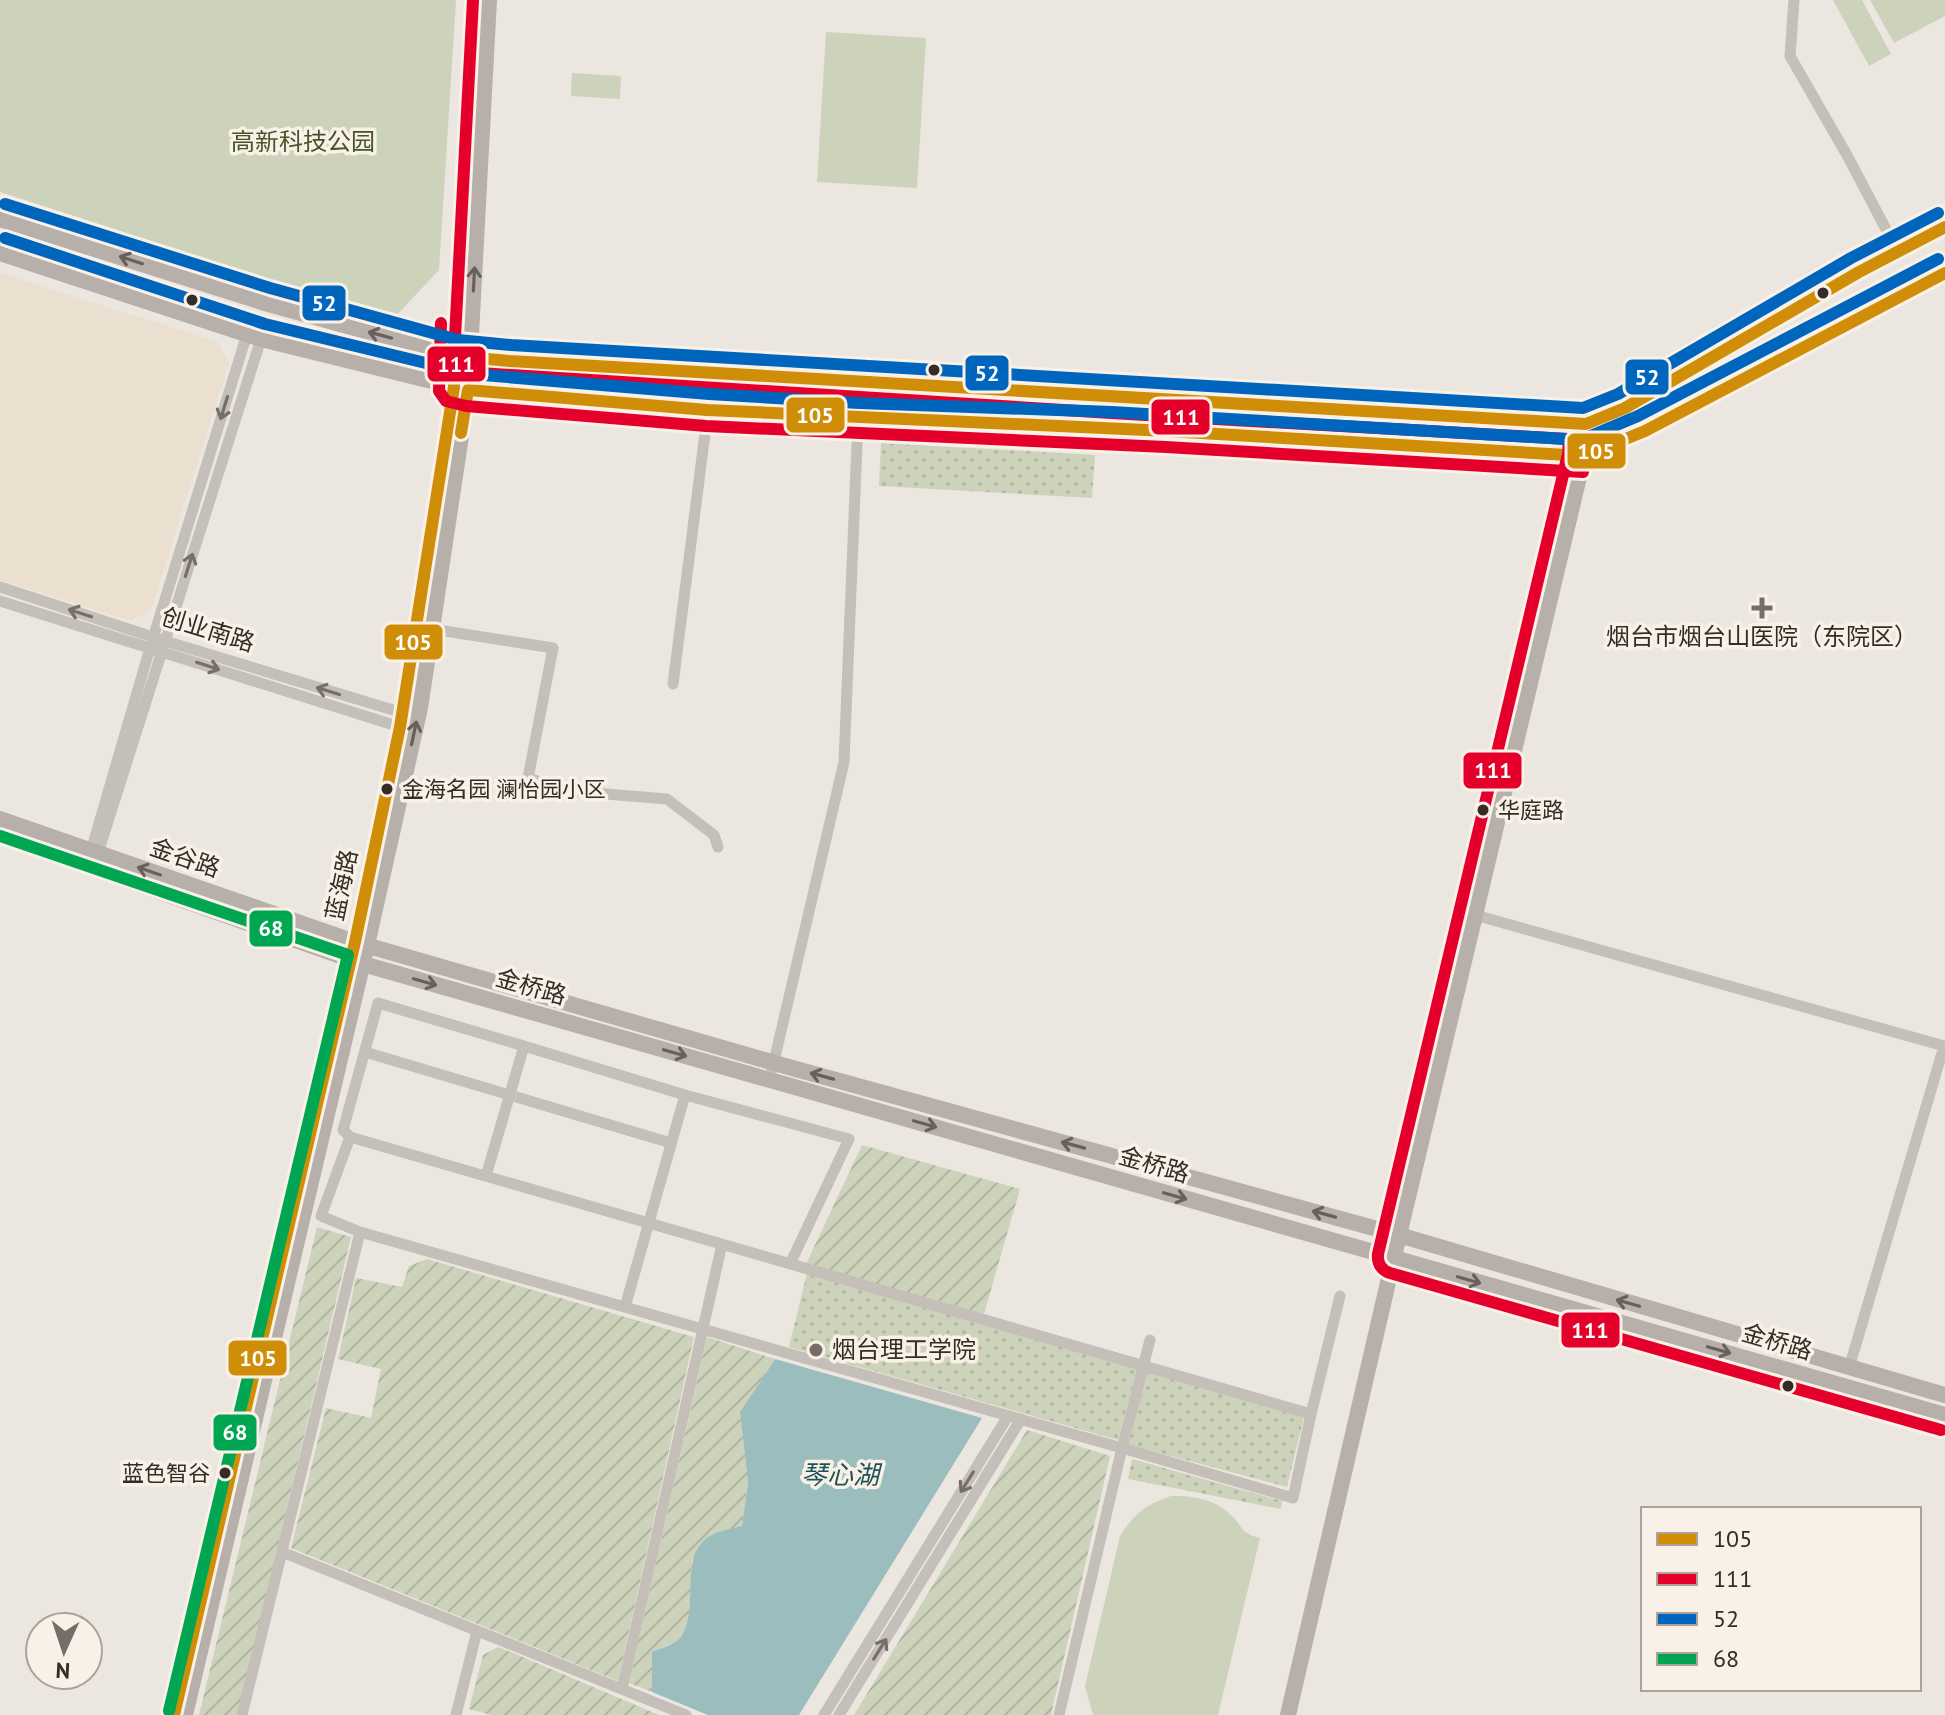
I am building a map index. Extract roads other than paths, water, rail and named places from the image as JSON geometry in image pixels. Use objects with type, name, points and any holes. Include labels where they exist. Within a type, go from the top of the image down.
[{"type":"street","points":[[461,388],[474,0]]},
{"type":"street","points":[[462,356],[489,0]]},
{"type":"street","points":[[1794,0],[1790,56],[1898,252]]},
{"type":"street","points":[[0,219],[265,303],[462,356],[1586,424],[1625,408],[1859,272],[1945,227]]},
{"type":"street","points":[[0,253],[254,336],[461,388],[708,410],[1111,428],[1584,456],[1645,431],[1945,273]]},
{"type":"street","points":[[94,852],[254,336]]},
{"type":"street","name":"蓝海路","points":[[185,1715],[361,944],[420,708],[461,388]]},
{"type":"street","name":"蓝海路","points":[[361,944],[461,388]]},
{"type":"street","points":[[1111,428],[1112,397]]},
{"type":"street","points":[[673,684],[708,410]]},
{"type":"street","points":[[769,1080],[844,762],[858,419]]},
{"type":"street","points":[[1288,1715],[1584,456],[1586,424]]},
{"type":"street","name":"创业南路","points":[[0,587],[157,644]]},
{"type":"street","name":"创业南路","points":[[0,601],[157,644],[401,720]]},
{"type":"street","points":[[432,629],[553,648],[528,778],[569,791],[667,799],[714,835],[718,847]]},
{"type":"street","name":"金谷路","points":[[0,819],[361,944]]},
{"type":"street","name":"金谷路","points":[[0,835],[357,962]]},
{"type":"street","points":[[1475,915],[1944,1046],[1849,1368]]},
{"type":"street","name":"金桥路","points":[[361,944],[774,1063],[1399,1235],[1945,1395]]},
{"type":"street","name":"蓝海路","points":[[174,1715],[357,962]]},
{"type":"street","name":"金桥路","points":[[357,962],[1945,1415]]},
{"type":"street","points":[[790,1264],[849,1139],[685,1095],[378,1003],[343,1130],[350,1137],[722,1244],[790,1264],[1311,1414]]},
{"type":"street","points":[[486,1176],[524,1046]]},
{"type":"street","points":[[365,1052],[671,1143]]},
{"type":"street","points":[[625,1307],[685,1095]]},
{"type":"street","points":[[350,1137],[321,1216],[360,1232],[1293,1498],[1340,1296]]},
{"type":"street","points":[[242,1715],[360,1232]]},
{"type":"street","points":[[622,1689],[722,1244]]},
{"type":"street","points":[[1059,1715],[1150,1340]]},
{"type":"street","points":[[824,1715],[1008,1416]]},
{"type":"street","points":[[839,1715],[1021,1419]]},
{"type":"street","points":[[282,1552],[686,1715]]},
{"type":"street","points":[[456,1715],[477,1631]]},
{"type":"water","name":"琴心湖","points":[[775,1359],[982,1418],[799,1715],[708,1715],[652,1692],[652,1652],[680,1638],[686,1627],[691,1571],[698,1547],[715,1534],[742,1526],[748,1483],[740,1412]]},
{"type":"place","name":"烟台市烟台山医院（东院区）","points":[[1762,608]]},
{"type":"place","name":"金海名园 澜怡园小区","points":[[387,789]]},
{"type":"place","name":"华庭路","points":[[1483,810]]},
{"type":"place","name":"烟台理工学院","points":[[816,1350]]},
{"type":"place","name":"蓝色智谷","points":[[225,1473]]},
{"type":"park label","name":"高新科技公园","points":[[303,142]]}]
